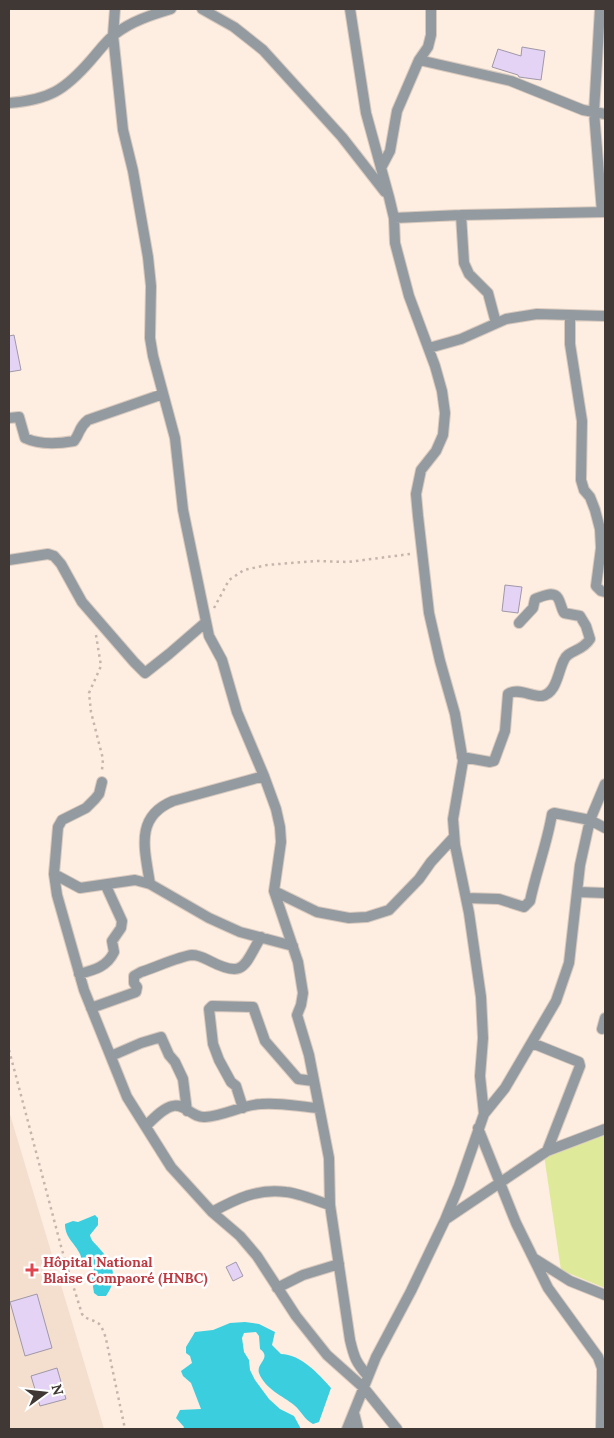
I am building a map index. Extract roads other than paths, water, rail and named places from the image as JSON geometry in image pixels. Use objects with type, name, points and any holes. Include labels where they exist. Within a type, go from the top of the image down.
[{"type":"street","points":[[115,9],[114,35],[122,130],[133,171],[148,257],[151,286],[150,338],[152,356],[175,438],[183,510],[209,636],[222,660],[237,712],[264,776],[276,809],[280,827],[281,842],[274,891],[293,946],[303,993],[297,1015],[309,1055],[329,1158],[330,1205],[354,1359],[368,1376]]},
{"type":"street","points":[[9,103],[35,100],[52,94],[68,85],[114,35],[135,21],[171,9]]},
{"type":"street","points":[[202,9],[234,27],[263,50],[342,137],[389,197]]},
{"type":"street","points":[[350,9],[366,113],[372,142],[394,218],[395,243],[403,276],[421,331],[430,348],[442,391],[445,413],[443,435],[436,451],[422,470],[416,494],[429,613],[455,714],[462,756],[462,768],[453,818],[454,837],[466,898],[481,997],[483,1038],[480,1076],[484,1114]]},
{"type":"street","points":[[381,168],[390,151],[397,111],[419,60],[428,48],[431,35],[431,9]]},
{"type":"street","points":[[394,218],[462,214],[604,212],[594,112],[602,31],[600,9]]},
{"type":"street","points":[[419,60],[511,82],[583,110],[605,114]]},
{"type":"street","points":[[462,214],[464,263],[468,274],[488,293],[496,323]]},
{"type":"street","points":[[430,348],[461,339],[506,319],[537,314],[605,316]]},
{"type":"street","points":[[570,316],[570,344],[582,421],[582,480],[584,490],[590,497],[595,510],[600,529],[601,548],[596,586],[605,592]]},
{"type":"street","points":[[9,418],[19,417],[25,438],[32,442],[51,444],[74,441],[78,437],[80,426],[88,420],[163,394]]},
{"type":"street","points":[[9,560],[48,554],[54,556],[61,564],[82,602],[145,673],[206,622]]},
{"type":"street","points":[[462,756],[490,762],[494,760],[504,731],[508,694],[517,692],[543,696],[548,693],[559,676],[564,658],[572,652],[585,647],[590,639],[586,626],[580,616],[564,613],[560,608],[558,598],[554,595],[535,599],[533,608],[518,622]]},
{"type":"street","points":[[150,884],[145,837],[146,827],[154,812],[161,806],[173,801],[264,776]]},
{"type":"street","points":[[102,782],[99,794],[95,799],[86,808],[62,820],[58,827],[54,874],[57,895],[79,974],[127,1097],[171,1167],[212,1212],[240,1236],[257,1256],[296,1316],[327,1355],[364,1388],[398,1429]]},
{"type":"street","points":[[347,1429],[376,1357],[411,1291],[445,1220],[484,1114],[506,1088],[556,1001],[569,963],[580,865],[590,820],[605,784]]},
{"type":"street","points":[[466,898],[499,899],[524,907],[528,904],[552,814],[558,813],[590,820],[605,828]]},
{"type":"street","points":[[274,891],[317,912],[349,918],[367,917],[389,910],[454,837]]},
{"type":"street","points":[[54,874],[80,888],[95,885],[106,886],[136,880],[150,884],[209,918],[240,932],[293,946]]},
{"type":"street","points":[[79,974],[102,967],[114,952],[112,941],[121,928],[122,920],[106,886]]},
{"type":"street","points":[[578,892],[605,893]]},
{"type":"street","points":[[91,1008],[136,992],[137,987],[134,983],[134,976],[141,972],[190,955],[200,956],[226,969],[234,970],[241,968],[247,962],[261,937]]},
{"type":"street","points":[[244,1108],[236,1086],[219,1060],[214,1044],[210,1009],[212,1006],[253,1007],[265,1041],[298,1079],[313,1082]]},
{"type":"street","points":[[602,1029],[605,1018]]},
{"type":"street","points":[[111,1056],[161,1037],[183,1079],[187,1111]]},
{"type":"street","points":[[532,1044],[579,1062],[580,1066],[547,1151]]},
{"type":"street","points":[[146,1126],[160,1113],[176,1105],[181,1106],[196,1116],[205,1117],[260,1104],[319,1108]]},
{"type":"street","points":[[478,1128],[516,1223],[548,1288],[598,1357],[602,1368],[601,1429]]},
{"type":"street","points":[[445,1220],[547,1151],[605,1129]]},
{"type":"street","points":[[212,1212],[237,1198],[255,1192],[286,1192],[330,1205]]},
{"type":"street","points":[[535,1259],[570,1281],[605,1296]]},
{"type":"street","points":[[277,1288],[317,1270],[339,1264]]},
{"type":"street","points":[[354,1413],[358,1429]]},
{"type":"water","points":[[95,1215],[98,1218],[98,1225],[90,1235],[108,1259],[113,1271],[112,1283],[106,1296],[98,1296],[94,1293],[91,1274],[94,1271],[93,1266],[86,1266],[65,1229],[65,1224],[73,1221],[78,1222]]},
{"type":"water","points":[[245,1322],[259,1324],[275,1332],[272,1345],[281,1354],[295,1357],[302,1361],[331,1388],[319,1422],[313,1424],[310,1422],[294,1405],[270,1388],[262,1379],[259,1369],[264,1355],[260,1349],[259,1336],[256,1332],[244,1333],[242,1338],[250,1370],[269,1399],[280,1409],[294,1416],[301,1429],[183,1429],[184,1427],[176,1418],[180,1410],[201,1409],[191,1383],[183,1376],[181,1371],[192,1363],[190,1356],[186,1353],[186,1347],[195,1332],[213,1330],[230,1323]]},
{"type":"place","name":"Hôpital National Blaise Compaoré (HNBC)","points":[[32,1270]]}]
